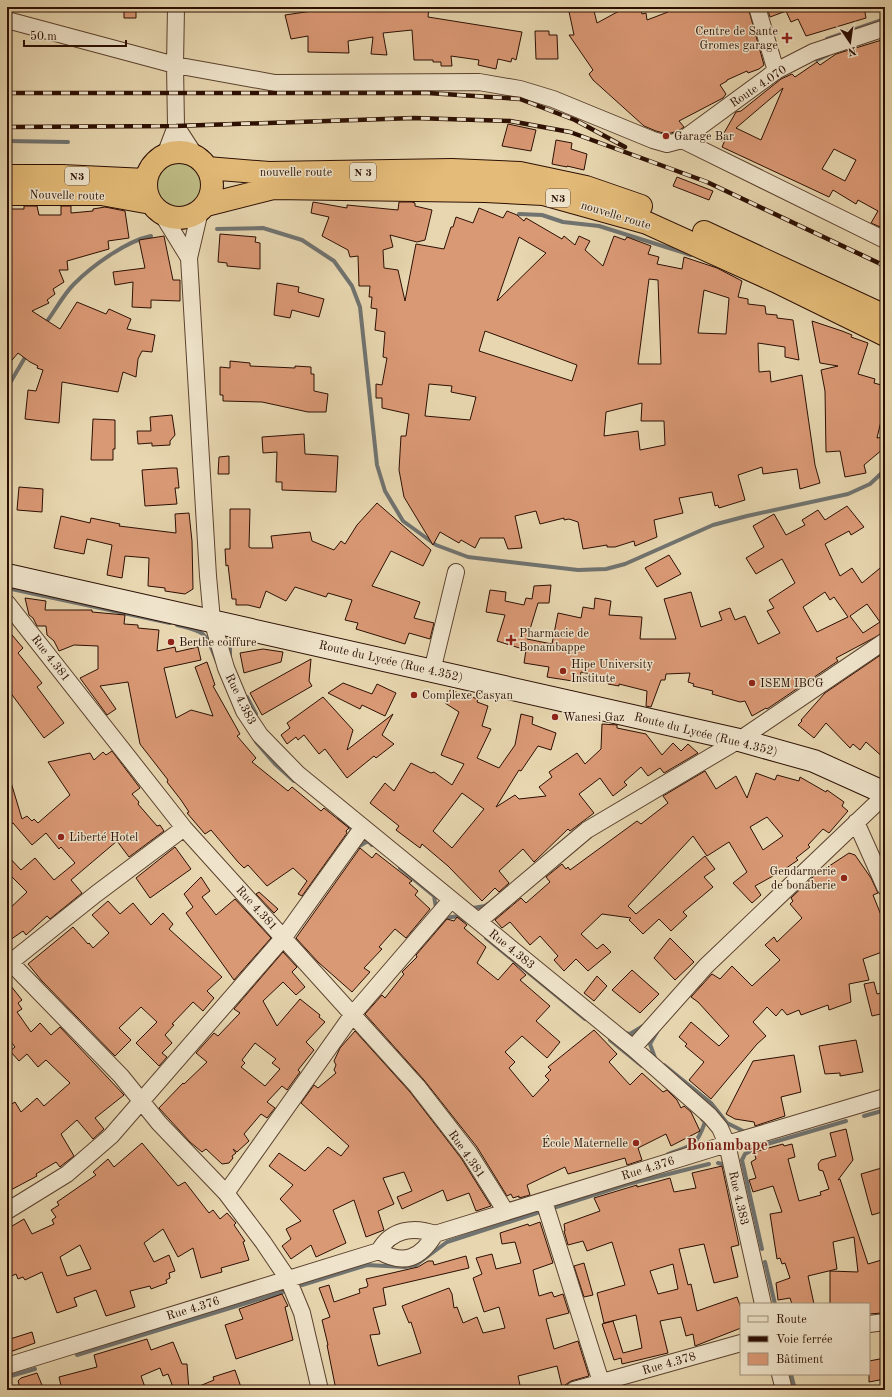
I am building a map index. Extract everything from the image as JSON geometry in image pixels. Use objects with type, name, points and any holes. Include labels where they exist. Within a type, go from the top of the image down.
[{"type":"highway","points":[[180,152],[201,162],[212,183],[210,198],[203,208],[193,215],[177,218],[156,208],[146,188],[146,180],[153,165],[165,155],[180,152]]},
{"type":"highway","name":"nouvelle route","points":[[201,162],[269,173],[452,170],[520,173],[586,187],[649,209],[778,274],[885,335]]},
{"type":"highway","name":"Nouvelle route","points":[[7,176],[62,176],[146,180]]},
{"type":"highway","name":"nouvelle route","points":[[203,208],[273,188],[485,191],[543,194],[647,223],[885,316]]},
{"type":"highway","name":"Nouvelle route","points":[[7,194],[101,194],[156,208]]},
{"type":"main road","name":"Route du Lycée (Rue 4.352)","points":[[7,575],[739,740],[814,761],[885,794]]},
{"type":"street","points":[[165,155],[176,126],[176,7]]},
{"type":"street","points":[[757,7],[776,71]]},
{"type":"street","points":[[7,20],[175,65],[275,84],[479,82],[520,89],[554,99],[661,144],[674,143],[682,140],[885,240]]},
{"type":"street","name":"Route 4.070","points":[[682,140],[776,71],[813,52],[885,28]]},
{"type":"street","points":[[176,126],[201,162]]},
{"type":"street","points":[[156,208],[190,258]]},
{"type":"street","points":[[190,258],[203,208]]},
{"type":"street","name":"Rue 4.383","points":[[190,258],[207,568],[212,620],[226,668],[244,711],[260,735],[298,774],[633,1048],[710,1116],[720,1128],[727,1144],[763,1303]]},
{"type":"street","points":[[432,671],[456,572]]},
{"type":"street","name":"Rue 4.381","points":[[7,603],[184,828],[417,1086],[469,1153],[506,1212]]},
{"type":"street","points":[[479,921],[587,830],[739,740],[885,641]]},
{"type":"street","points":[[633,1048],[706,966],[885,794]]},
{"type":"street","points":[[856,822],[885,887]]},
{"type":"street","points":[[184,828],[96,894],[9,963],[121,1076],[159,1122],[226,1193],[264,1242],[288,1279],[302,1313],[320,1390]]},
{"type":"street","points":[[7,1212],[67,1174],[110,1136],[284,937],[363,828]]},
{"type":"street","points":[[226,1193],[353,1014],[451,900]]},
{"type":"street","name":"Rue 4.376","points":[[435,1234],[885,1097]]},
{"type":"street","points":[[544,1201],[601,1382]]},
{"type":"street","points":[[418,1229],[435,1234],[428,1245],[414,1256],[397,1259],[379,1251],[383,1243],[398,1232],[418,1229]]},
{"type":"street","name":"Rue 4.376","points":[[7,1366],[379,1251]]},
{"type":"street","points":[[870,1324],[885,1322]]},
{"type":"street","name":"Rue 4.378","points":[[574,1390],[740,1343]]},
{"type":"street","points":[[780,1375],[784,1390]]},
{"type":"shaded area","points":[[174,159],[184,159],[194,163],[202,171],[206,181],[206,191],[202,201],[194,209],[184,213],[174,213],[164,209],[156,201],[152,191],[152,181],[156,171],[164,163]]},
{"type":"building","points":[[124,7],[136,7],[136,18],[124,18]]},
{"type":"building","points":[[311,7],[429,7],[428,17],[522,32],[516,60],[512,58],[511,62],[498,59],[496,69],[478,65],[479,60],[451,56],[452,66],[441,66],[441,62],[433,62],[433,60],[414,60],[412,30],[383,33],[387,55],[371,54],[373,37],[348,41],[349,53],[308,52],[308,36],[291,39],[285,15],[312,11]]},
{"type":"building","points":[[568,7],[593,7],[597,23],[619,11],[617,7],[640,7],[642,14],[646,13],[647,20],[668,12],[668,9],[674,7],[748,7],[764,65],[759,69],[748,73],[747,71],[727,80],[720,85],[726,94],[723,98],[679,121],[684,127],[678,131],[667,134],[656,131],[644,126],[593,80],[589,74],[593,70],[569,35],[574,35]]},
{"type":"building","points":[[767,7],[864,7],[866,18],[806,36],[798,19],[791,22],[786,11],[770,17]]},
{"type":"building","points":[[535,31],[549,31],[549,35],[557,35],[558,59],[536,59]]},
{"type":"building","points":[[885,39],[885,229],[871,223],[878,211],[858,200],[856,204],[833,190],[829,197],[722,147],[726,138],[721,141],[720,140],[736,112],[741,111],[781,79],[792,74],[795,77],[817,62],[820,65],[836,54]],"holes":[[[783,88],[761,140],[736,128]],[[834,149],[856,160],[845,181],[822,169]]]},
{"type":"building","points":[[508,124],[536,130],[531,151],[502,146]]},
{"type":"building","points":[[556,140],[572,143],[571,149],[587,154],[584,170],[552,164]]},
{"type":"building","points":[[677,177],[713,191],[709,200],[673,186]]},
{"type":"building","points":[[313,202],[347,208],[347,205],[398,210],[399,202],[412,202],[415,203],[415,206],[432,210],[425,240],[417,242],[390,235],[393,247],[383,250],[384,268],[398,270],[405,301],[416,244],[444,249],[456,217],[473,223],[479,208],[503,218],[507,211],[517,215],[524,221],[526,218],[562,239],[564,236],[575,245],[579,236],[590,241],[585,250],[603,266],[614,236],[625,240],[627,237],[651,246],[648,254],[659,257],[657,264],[682,269],[684,257],[717,268],[742,281],[738,297],[748,299],[748,304],[765,306],[766,314],[777,315],[777,318],[793,320],[799,360],[785,357],[785,347],[758,343],[759,372],[770,371],[771,382],[802,375],[815,465],[820,483],[800,489],[797,469],[763,474],[762,467],[738,475],[745,500],[719,508],[718,505],[715,506],[712,492],[679,498],[683,513],[654,520],[657,537],[635,546],[634,541],[615,547],[607,547],[607,545],[583,549],[578,522],[569,519],[564,520],[564,518],[540,524],[536,511],[515,516],[522,548],[508,549],[504,538],[480,538],[475,548],[461,540],[459,543],[440,532],[433,545],[404,497],[399,470],[401,436],[406,436],[409,414],[382,408],[382,398],[376,398],[376,384],[382,385],[387,358],[383,357],[385,332],[375,330],[377,309],[371,308],[372,297],[369,297],[370,286],[359,286],[358,256],[350,257],[348,250],[322,236],[329,217],[311,213]],"holes":[[[519,237],[546,253],[497,301]],[[649,279],[658,280],[661,364],[638,364]],[[704,290],[729,298],[726,334],[698,333]],[[485,331],[577,365],[572,381],[479,351]],[[429,384],[452,386],[451,392],[476,397],[470,420],[425,416]],[[642,403],[641,421],[664,421],[665,445],[640,450],[638,431],[604,436],[606,412]]]},
{"type":"building","points":[[24,206],[37,206],[39,215],[61,215],[61,206],[71,206],[71,213],[93,211],[93,209],[105,207],[125,211],[129,238],[108,241],[109,249],[67,261],[68,270],[59,270],[64,282],[53,289],[55,294],[47,300],[49,303],[32,311],[60,329],[77,302],[106,314],[109,309],[131,319],[127,329],[155,335],[152,352],[142,351],[138,359],[136,377],[123,372],[118,392],[62,382],[59,423],[25,419],[28,390],[36,391],[43,370],[37,368],[38,366],[18,353],[7,366],[7,209],[24,209]]},
{"type":"building","points":[[220,234],[256,237],[255,242],[260,243],[260,269],[227,266],[227,263],[218,262]]},
{"type":"building","points":[[164,236],[173,280],[180,280],[180,301],[151,300],[151,308],[132,307],[133,282],[115,285],[113,272],[145,268],[139,240]]},
{"type":"building","points":[[277,283],[299,287],[298,292],[324,299],[319,317],[292,310],[290,318],[274,315]]},
{"type":"building","points":[[812,321],[842,331],[852,335],[851,337],[868,343],[858,374],[875,379],[874,383],[885,386],[885,404],[877,438],[883,437],[883,449],[864,465],[866,473],[845,477],[840,451],[826,452],[825,391],[821,370],[838,366],[820,363]]},
{"type":"building","points":[[230,361],[250,363],[250,366],[295,368],[295,366],[311,367],[311,374],[314,374],[314,391],[328,394],[326,412],[308,412],[262,402],[223,401],[223,395],[220,395],[220,367],[230,368]]},
{"type":"building","points":[[172,415],[175,435],[170,441],[170,445],[152,446],[152,443],[138,444],[137,431],[151,431],[150,417]]},
{"type":"building","points":[[93,419],[115,420],[115,449],[113,449],[113,460],[91,460]]},
{"type":"building","points":[[304,434],[305,454],[338,456],[336,492],[282,490],[282,482],[276,482],[277,452],[263,453],[262,437]]},
{"type":"building","points":[[229,456],[229,474],[218,474],[219,457]]},
{"type":"building","points":[[177,468],[179,488],[175,488],[177,504],[145,506],[142,470]]},
{"type":"building","points":[[19,487],[43,489],[42,512],[17,510]]},
{"type":"building","points":[[377,503],[431,550],[423,566],[391,551],[372,586],[420,602],[414,618],[434,623],[430,639],[409,633],[405,644],[356,629],[358,623],[345,620],[352,600],[328,593],[326,597],[295,587],[286,601],[266,591],[260,608],[248,605],[236,605],[236,599],[232,599],[228,565],[226,566],[225,549],[230,549],[230,509],[250,509],[249,547],[251,548],[273,548],[271,536],[310,532],[312,541],[334,550],[341,541],[345,544],[357,525]]},
{"type":"building","points":[[847,506],[864,527],[851,535],[849,531],[825,544],[840,576],[852,568],[862,583],[885,564],[885,632],[836,658],[838,661],[767,709],[766,708],[752,716],[745,701],[740,702],[712,694],[713,691],[693,686],[694,684],[688,682],[690,673],[666,674],[665,680],[661,680],[651,707],[646,706],[647,691],[619,684],[619,686],[608,684],[610,678],[581,672],[579,682],[547,677],[549,667],[524,663],[526,650],[497,641],[505,615],[486,612],[490,590],[506,592],[505,601],[524,605],[526,598],[532,599],[534,586],[551,585],[549,603],[538,603],[527,639],[552,644],[558,613],[581,618],[583,607],[594,609],[595,598],[611,601],[609,615],[642,617],[640,639],[676,639],[664,599],[691,592],[701,627],[722,620],[719,612],[730,608],[735,620],[745,616],[758,644],[780,633],[767,611],[774,608],[769,600],[795,583],[782,559],[756,574],[746,558],[764,547],[753,526],[774,514],[786,535],[805,525],[802,520],[818,510],[825,520]],"holes":[[[825,592],[830,600],[834,597],[848,617],[817,632],[803,607]],[[867,604],[880,622],[863,633],[850,616]]]},
{"type":"building","points":[[189,513],[192,541],[193,589],[185,594],[165,591],[165,588],[148,586],[149,558],[125,556],[122,578],[107,575],[112,545],[87,539],[84,554],[54,548],[61,516],[90,523],[91,518],[120,524],[119,526],[176,533],[175,514]]},
{"type":"building","points":[[669,555],[681,574],[657,587],[645,568]]},
{"type":"building","points":[[25,598],[46,601],[45,610],[92,610],[92,612],[125,615],[124,624],[138,625],[138,628],[159,630],[157,651],[175,647],[176,652],[198,647],[201,660],[164,668],[176,718],[191,710],[213,716],[195,667],[207,662],[215,685],[213,686],[240,734],[237,736],[256,758],[252,762],[288,791],[292,787],[321,811],[324,808],[349,828],[302,896],[298,894],[307,881],[293,868],[267,886],[248,865],[244,868],[238,862],[211,830],[205,834],[187,813],[189,812],[167,782],[168,780],[140,744],[128,682],[100,686],[116,709],[107,715],[80,678],[98,669],[98,646],[74,645],[59,651],[54,641],[47,635],[46,626],[37,626],[33,618],[29,615]]},
{"type":"building","points":[[7,629],[23,648],[18,653],[42,683],[37,687],[64,723],[44,738],[7,688]]},
{"type":"building","points":[[263,649],[283,652],[281,662],[244,673],[240,653]]},
{"type":"building","points":[[885,652],[885,759],[866,742],[860,750],[853,744],[850,748],[826,723],[814,738],[798,725],[825,693]]},
{"type":"building","points":[[311,659],[309,681],[312,686],[262,715],[250,693]]},
{"type":"building","points":[[343,683],[372,694],[377,684],[396,693],[385,716],[362,705],[360,709],[328,693]]},
{"type":"building","points":[[450,690],[478,699],[477,702],[488,706],[482,726],[491,729],[477,758],[499,768],[515,745],[521,714],[533,717],[532,724],[556,733],[551,750],[538,746],[521,771],[519,770],[496,807],[515,795],[519,799],[546,796],[539,787],[552,777],[549,772],[577,753],[585,764],[601,749],[602,724],[617,725],[617,728],[646,734],[662,755],[673,743],[681,751],[688,744],[698,753],[664,773],[660,768],[648,776],[641,767],[624,782],[627,785],[613,796],[600,778],[579,794],[594,813],[570,831],[568,829],[534,862],[523,849],[499,871],[509,883],[499,892],[495,888],[482,901],[448,866],[422,844],[420,848],[396,830],[399,826],[370,803],[385,783],[394,791],[411,763],[431,773],[434,772],[452,785],[464,764],[441,755],[459,712],[445,703]],"holes":[[[462,793],[484,809],[452,848],[433,831]]]},
{"type":"building","points":[[323,697],[353,730],[347,750],[393,714],[382,735],[394,744],[376,758],[374,756],[347,778],[325,749],[319,754],[304,735],[298,740],[296,737],[287,744],[281,735],[290,728],[287,723]]},
{"type":"building","points":[[112,751],[140,788],[132,794],[139,802],[138,804],[157,826],[160,825],[164,831],[129,857],[117,841],[71,880],[82,893],[50,919],[47,916],[26,935],[23,931],[7,942],[7,911],[27,892],[7,872],[7,855],[21,870],[35,858],[54,880],[75,863],[61,847],[59,849],[46,833],[32,845],[13,823],[7,826],[7,779],[10,779],[22,819],[27,816],[32,821],[34,819],[38,823],[70,795],[48,762],[90,753],[94,760],[103,752],[106,755]]},
{"type":"building","points":[[705,771],[716,789],[736,776],[747,798],[756,773],[775,780],[777,775],[799,781],[800,777],[826,792],[827,790],[844,802],[842,806],[848,811],[829,833],[823,829],[808,845],[810,847],[796,858],[798,860],[755,886],[761,895],[752,903],[733,883],[747,872],[729,842],[707,856],[693,836],[628,906],[636,914],[705,856],[715,869],[704,877],[713,887],[683,912],[687,916],[671,931],[659,919],[643,934],[629,920],[631,918],[602,914],[581,934],[597,949],[603,944],[611,952],[588,971],[576,959],[564,971],[554,960],[558,956],[540,936],[530,945],[510,922],[502,928],[495,920],[521,898],[526,903],[550,882],[546,877],[562,864],[566,869],[568,867],[570,870],[637,821],[641,824],[668,803],[663,796]],"holes":[[[767,817],[783,836],[763,850],[750,827]]]},
{"type":"building","points":[[175,847],[191,869],[150,898],[136,878]]},
{"type":"building","points":[[360,848],[372,858],[376,853],[412,881],[409,883],[418,891],[415,895],[430,909],[406,938],[395,929],[379,947],[382,949],[364,968],[370,972],[352,992],[318,962],[296,938]]},
{"type":"building","points":[[849,853],[855,855],[871,878],[878,893],[873,895],[885,925],[885,931],[881,932],[885,951],[863,959],[869,980],[849,984],[851,1002],[829,1010],[828,1005],[801,1015],[799,1010],[787,1015],[782,1009],[776,1016],[767,1007],[753,1022],[766,1036],[757,1044],[711,1099],[689,1080],[704,1062],[685,1046],[687,1044],[679,1037],[691,1022],[719,1046],[729,1036],[698,1002],[691,997],[712,974],[720,979],[732,966],[752,986],[780,960],[765,945],[774,937],[777,942],[802,918],[790,904],[793,901],[791,898],[814,876]]},
{"type":"building","points":[[201,877],[210,891],[202,897],[216,915],[235,899],[271,938],[234,980],[186,913],[193,907],[184,894]]},
{"type":"building","points":[[259,892],[278,909],[274,913],[256,894]]},
{"type":"building","points":[[108,901],[120,914],[133,903],[151,925],[163,913],[173,924],[169,929],[222,977],[207,991],[214,998],[203,1011],[193,1002],[172,1024],[174,1025],[165,1035],[172,1043],[162,1053],[167,1057],[159,1066],[136,1043],[157,1022],[141,1007],[119,1028],[131,1040],[115,1056],[42,981],[28,964],[73,927],[93,948],[109,933],[92,915]]},
{"type":"building","points":[[457,917],[467,925],[464,928],[486,947],[477,963],[498,980],[513,963],[526,975],[520,980],[550,1006],[536,1021],[560,1042],[547,1058],[522,1036],[505,1052],[515,1062],[509,1068],[533,1097],[549,1080],[545,1076],[551,1070],[548,1067],[594,1030],[617,1054],[609,1062],[630,1085],[642,1073],[663,1092],[667,1090],[677,1100],[681,1108],[684,1106],[691,1112],[700,1131],[671,1146],[666,1134],[638,1148],[642,1160],[627,1165],[625,1158],[568,1174],[565,1167],[527,1185],[530,1195],[519,1198],[519,1196],[513,1198],[511,1194],[507,1196],[477,1147],[424,1080],[365,1014],[382,995],[385,998],[404,974],[402,972],[417,957],[416,955],[447,919],[454,921]]},
{"type":"building","points":[[670,938],[694,962],[675,980],[654,958]]},
{"type":"building","points":[[283,952],[297,967],[292,972],[305,987],[296,995],[283,982],[263,1001],[277,1026],[300,999],[320,1015],[319,1017],[325,1022],[306,1042],[314,1050],[298,1070],[300,1072],[287,1090],[282,1086],[267,1102],[275,1108],[267,1118],[261,1114],[244,1134],[249,1141],[237,1152],[233,1149],[236,1153],[232,1156],[233,1158],[229,1163],[222,1164],[206,1149],[202,1152],[190,1142],[159,1108],[183,1083],[184,1084],[207,1062],[196,1053],[214,1033],[218,1036],[240,1013],[234,1009]],"holes":[[[255,1043],[276,1059],[272,1063],[280,1069],[265,1086],[241,1067],[245,1063],[242,1060]]]},
{"type":"building","points":[[632,970],[659,994],[640,1013],[612,990]]},
{"type":"building","points":[[597,976],[607,986],[594,1001],[584,993]]},
{"type":"building","points":[[7,981],[22,1000],[18,1003],[22,1009],[17,1012],[31,1032],[40,1023],[51,1035],[60,1027],[124,1095],[95,1118],[104,1129],[93,1139],[77,1120],[61,1134],[74,1156],[60,1167],[56,1162],[36,1174],[37,1176],[7,1192],[7,1107],[15,1102],[21,1112],[37,1098],[44,1106],[70,1083],[46,1060],[38,1067],[27,1054],[19,1061],[10,1051],[15,1047],[7,1037]]},
{"type":"building","points":[[874,982],[877,994],[885,992],[885,1013],[872,1016],[864,984]]},
{"type":"building","points":[[355,1031],[410,1092],[461,1158],[491,1206],[476,1211],[469,1193],[447,1201],[443,1190],[402,1209],[397,1197],[412,1191],[404,1172],[383,1178],[394,1204],[378,1211],[384,1230],[366,1237],[354,1200],[333,1210],[346,1243],[316,1257],[311,1245],[291,1259],[282,1246],[291,1239],[286,1229],[301,1221],[280,1199],[293,1185],[269,1166],[279,1153],[305,1171],[328,1147],[341,1156],[349,1146],[301,1103],[314,1085],[318,1088],[336,1073],[334,1070],[336,1065],[334,1061],[340,1048]]},
{"type":"building","points":[[856,1040],[863,1072],[840,1076],[840,1073],[825,1074],[819,1046]]},
{"type":"building","points":[[794,1055],[801,1092],[781,1097],[785,1116],[755,1126],[754,1122],[735,1119],[726,1114],[753,1061]]},
{"type":"building","points":[[846,1129],[853,1160],[838,1180],[840,1179],[868,1264],[885,1259],[885,1308],[882,1308],[882,1313],[870,1314],[870,1303],[830,1303],[830,1271],[858,1272],[854,1237],[833,1242],[837,1269],[808,1276],[814,1303],[792,1303],[790,1298],[778,1300],[776,1283],[790,1278],[785,1263],[782,1264],[780,1258],[777,1259],[770,1214],[782,1212],[773,1186],[753,1192],[749,1180],[756,1178],[751,1162],[756,1159],[754,1152],[783,1144],[784,1146],[792,1144],[795,1157],[788,1159],[799,1201],[821,1195],[820,1192],[829,1189],[823,1171],[819,1170],[818,1164],[821,1160],[836,1156],[830,1133]]},
{"type":"building","points":[[142,1143],[178,1186],[185,1182],[209,1213],[213,1210],[220,1219],[227,1213],[236,1223],[234,1225],[245,1241],[243,1242],[249,1260],[221,1268],[222,1272],[201,1278],[193,1248],[178,1257],[163,1229],[144,1243],[154,1262],[169,1255],[175,1271],[169,1273],[170,1278],[166,1280],[167,1283],[151,1289],[150,1286],[130,1291],[135,1307],[106,1316],[96,1290],[74,1298],[77,1306],[57,1313],[42,1272],[25,1280],[23,1277],[18,1279],[16,1274],[7,1278],[7,1229],[24,1219],[32,1234],[54,1224],[52,1220],[56,1217],[51,1210],[59,1205],[57,1202],[96,1175],[93,1172],[108,1159],[114,1167]],"holes":[[[80,1245],[91,1269],[67,1276],[60,1257]]]},
{"type":"building","points":[[722,1166],[739,1245],[731,1247],[738,1277],[714,1283],[704,1244],[679,1249],[688,1285],[691,1284],[697,1311],[737,1297],[740,1305],[740,1328],[695,1346],[693,1334],[686,1336],[681,1317],[660,1321],[668,1353],[622,1364],[621,1358],[614,1360],[602,1324],[613,1321],[623,1353],[642,1348],[636,1315],[604,1323],[597,1293],[625,1285],[612,1242],[587,1251],[583,1241],[568,1245],[564,1231],[564,1224],[600,1211],[594,1198],[637,1185],[637,1187],[670,1178],[674,1192],[696,1188],[692,1173]],"holes":[[[673,1264],[678,1289],[658,1294],[650,1271]]]},
{"type":"building","points":[[885,1167],[885,1211],[872,1215],[861,1174]]},
{"type":"building","points":[[540,1222],[553,1263],[533,1270],[539,1296],[552,1292],[554,1297],[563,1294],[569,1313],[546,1319],[554,1349],[578,1341],[589,1376],[571,1381],[562,1387],[557,1366],[518,1376],[521,1390],[336,1390],[322,1320],[330,1317],[319,1288],[329,1285],[334,1302],[360,1293],[359,1289],[367,1287],[368,1285],[366,1279],[418,1267],[428,1261],[433,1261],[434,1265],[466,1256],[469,1268],[383,1288],[386,1305],[373,1308],[380,1334],[370,1335],[378,1366],[421,1353],[411,1322],[409,1323],[402,1306],[449,1288],[452,1294],[454,1308],[457,1307],[463,1323],[477,1317],[483,1333],[505,1328],[499,1307],[484,1312],[473,1278],[482,1274],[476,1258],[492,1254],[496,1269],[521,1263],[515,1242],[502,1244],[500,1233],[528,1224],[529,1226]]},
{"type":"building","points":[[584,1263],[593,1295],[584,1297],[574,1266]]},
{"type":"building","points":[[282,1294],[288,1306],[285,1307],[293,1340],[236,1359],[225,1325],[243,1319],[239,1309]]},
{"type":"building","points":[[32,1332],[35,1343],[7,1353],[7,1340]]},
{"type":"building","points":[[147,1339],[151,1350],[173,1342],[182,1364],[187,1364],[189,1390],[174,1390],[168,1374],[163,1376],[160,1368],[141,1376],[146,1390],[62,1390],[59,1377],[97,1367],[94,1355]]},
{"type":"building","points":[[885,1358],[885,1379],[869,1382],[870,1361]]},
{"type":"building","points":[[235,1370],[242,1390],[190,1390],[214,1380],[213,1377]]},
{"type":"building","points":[[37,1373],[44,1390],[21,1390],[18,1381],[21,1378]]},
{"type":"waterway","points":[[827,39],[885,19]]},
{"type":"waterway","points":[[817,60],[828,55]]},
{"type":"waterway","points":[[7,141],[68,142]]},
{"type":"waterway","points":[[519,214],[542,215],[563,222],[599,226],[691,255]]},
{"type":"waterway","points":[[217,229],[263,228],[302,240],[334,261],[352,286],[360,307],[377,465],[385,491],[403,521],[436,545],[468,557],[578,570],[606,569],[625,564],[713,525],[848,494],[870,484],[885,470]]},
{"type":"waterway","points":[[45,324],[70,288],[81,277],[120,249],[131,243],[151,236]]},
{"type":"waterway","points":[[7,388],[27,354]]},
{"type":"waterway","points":[[7,588],[170,623]]},
{"type":"waterway","points":[[177,625],[195,630],[204,635],[217,662]]},
{"type":"waterway","points":[[230,641],[230,656]]},
{"type":"waterway","points":[[247,697],[256,714]]},
{"type":"waterway","points":[[256,742],[275,764],[294,781]]},
{"type":"waterway","points":[[339,818],[352,829],[350,833]]},
{"type":"waterway","points":[[356,848],[368,841],[372,845]]},
{"type":"waterway","points":[[400,868],[434,896],[436,908],[434,911]]},
{"type":"waterway","points":[[470,906],[473,908],[488,904]]},
{"type":"waterway","points":[[437,928],[446,918],[458,916],[466,921]]},
{"type":"waterway","points":[[486,938],[585,1019]]},
{"type":"waterway","points":[[625,1033],[630,1034],[643,1026]]},
{"type":"waterway","points":[[655,1058],[650,1044],[657,1032]]},
{"type":"waterway","points":[[610,1040],[642,1066]]},
{"type":"waterway","points":[[664,1065],[711,1103],[727,1123],[747,1133]]},
{"type":"waterway","points":[[864,1116],[885,1110]]},
{"type":"waterway","points":[[668,1154],[688,1147],[696,1141],[705,1122],[702,1119]]},
{"type":"waterway","points":[[767,1144],[846,1121]]},
{"type":"waterway","points":[[761,1145],[745,1154],[742,1160],[762,1249]]},
{"type":"waterway","points":[[718,1163],[726,1165],[727,1168]]},
{"type":"waterway","points":[[550,1209],[628,1184],[709,1164]]},
{"type":"waterway","points":[[302,1285],[367,1265],[405,1267],[416,1265],[447,1242],[543,1211]]},
{"type":"waterway","points":[[765,1262],[775,1303]]},
{"type":"waterway","points":[[77,1355],[289,1290]]},
{"type":"waterway","points":[[7,1377],[35,1369]]},
{"type":"waterway","points":[[791,1375],[795,1390]]},
{"type":"railway","points":[[7,93],[428,93],[520,99],[575,120],[625,147]]},
{"type":"railway","points":[[7,127],[176,126],[414,118],[510,121],[570,132],[707,182],[885,266]]},
{"type":"place","name":"Centre de Sante Gromes garage","points":[[787,38]]},
{"type":"place","name":"Garage Bar","points":[[666,136]]},
{"type":"place","name":"Pharmacie de Bonambappe","points":[[511,640]]},
{"type":"place","name":"Berthe coiffure","points":[[171,642]]},
{"type":"place","name":"Hipe University Institute","points":[[563,671]]},
{"type":"place","name":"ISEM IBCG","points":[[752,683]]},
{"type":"place","name":"Complexe Casyan","points":[[414,695]]},
{"type":"place","name":"Wanesi Gaz","points":[[555,717]]},
{"type":"place","name":"Liberté Hotel","points":[[61,837]]},
{"type":"place","name":"Gendarmerie de bonaberie","points":[[844,878]]},
{"type":"place","name":"École Maternelle","points":[[636,1143]]},
{"type":"district","name":"Bonambape","points":[[727,1144]]}]
